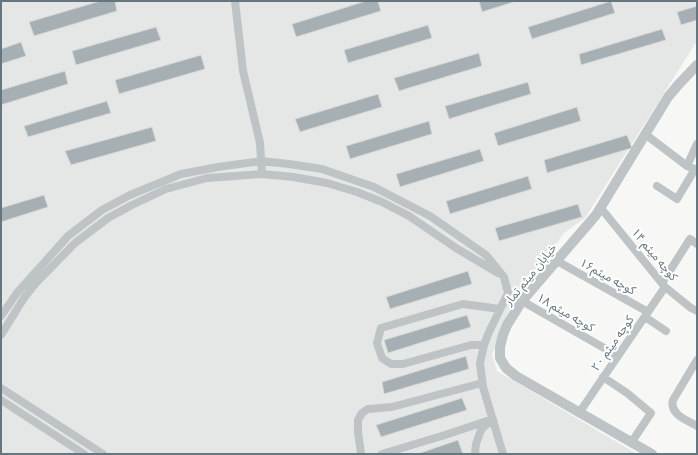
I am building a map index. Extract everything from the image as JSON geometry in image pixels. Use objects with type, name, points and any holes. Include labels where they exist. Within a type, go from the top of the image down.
[{"type":"street","points":[[235,1],[243,71],[260,143],[262,174]]},
{"type":"street","name":"خیابان میثم تمار","points":[[652,454],[516,376],[506,368],[500,358],[500,347],[502,335],[522,301],[596,215],[668,97],[697,65]]},
{"type":"street","points":[[646,134],[686,166],[696,170],[677,199],[657,186]]},
{"type":"street","points":[[686,166],[697,144]]},
{"type":"street","points":[[1,316],[31,276],[68,236],[102,210],[130,195],[181,174],[218,166],[260,161],[322,169],[374,187],[430,216],[486,255],[504,276],[508,293],[489,332],[484,345],[480,364],[482,383],[503,454]]},
{"type":"street","points":[[1,335],[24,298],[36,283],[74,243],[108,218],[166,188],[207,178],[262,174],[293,177],[327,183],[382,202],[409,216],[481,264],[504,276]]},
{"type":"street","name":"کوچه میثم ۱۴","points":[[600,208],[663,285],[691,308],[697,311]]},
{"type":"street","points":[[102,210],[108,218]]},
{"type":"street","name":"کوچه میثم ۲۰","points":[[579,413],[646,314],[690,239],[697,244]]},
{"type":"street","name":"کوچه میثم۱۶","points":[[557,261],[646,314],[666,331]]},
{"type":"street","points":[[17,293],[24,298]]},
{"type":"street","name":"کوچه میثم ۱۸","points":[[522,301],[618,356]]},
{"type":"street","points":[[484,345],[471,345],[403,364],[391,364],[382,358],[377,343],[381,328],[463,304],[500,309]]},
{"type":"street","points":[[697,360],[672,403],[677,414],[697,426]]},
{"type":"street","points":[[603,377],[627,393],[651,413],[631,442]]},
{"type":"street","points":[[361,454],[358,420],[362,413],[368,409],[392,407],[482,383]]},
{"type":"street","points":[[1,388],[103,454]]},
{"type":"street","points":[[1,400],[84,454]]},
{"type":"street","points":[[382,454],[493,419]]},
{"type":"street","points":[[475,454],[476,444],[481,430],[493,419]]},
{"type":"shaded area","points":[[1,1],[697,1],[697,43],[585,218],[564,233],[508,312],[492,355],[497,371],[637,454],[1,454]]},
{"type":"building","points":[[100,1],[115,1],[117,11],[34,36],[29,22]]},
{"type":"building","points":[[366,1],[378,1],[381,11],[296,37],[292,24]]},
{"type":"building","points":[[479,1],[517,1],[482,12]]},
{"type":"building","points":[[611,1],[615,13],[532,39],[528,27]]},
{"type":"building","points":[[697,6],[697,20],[681,25],[677,12]]},
{"type":"building","points":[[428,25],[432,38],[348,63],[344,50]]},
{"type":"building","points":[[156,27],[161,40],[76,65],[72,51]]},
{"type":"building","points":[[662,29],[666,40],[581,65],[579,54]]},
{"type":"building","points":[[21,42],[26,56],[1,64],[1,49]]},
{"type":"building","points":[[479,53],[482,66],[399,91],[394,78]]},
{"type":"building","points":[[201,55],[205,69],[119,94],[115,80]]},
{"type":"building","points":[[65,71],[68,84],[1,105],[1,90]]},
{"type":"building","points":[[528,82],[531,94],[449,119],[445,106]]},
{"type":"building","points":[[378,94],[382,107],[300,132],[295,119]]},
{"type":"building","points":[[107,101],[111,113],[28,137],[24,126]]},
{"type":"building","points":[[577,107],[581,121],[498,146],[494,133]]},
{"type":"building","points":[[429,121],[432,134],[350,159],[346,146]]},
{"type":"building","points":[[152,127],[156,141],[71,165],[65,151]]},
{"type":"building","points":[[627,135],[632,148],[547,173],[544,160]]},
{"type":"building","points":[[480,149],[484,161],[400,187],[396,174]]},
{"type":"building","points":[[528,176],[532,189],[450,214],[446,201]]},
{"type":"building","points":[[44,195],[48,207],[1,222],[1,208]]},
{"type":"building","points":[[578,204],[582,217],[499,241],[495,228]]},
{"type":"building","points":[[468,271],[472,284],[390,309],[386,297]]},
{"type":"building","points":[[467,315],[471,327],[388,353],[384,340]]},
{"type":"building","points":[[466,356],[469,369],[384,394],[382,382]]},
{"type":"building","points":[[462,398],[467,410],[381,437],[376,425]]},
{"type":"building","points":[[458,440],[463,454],[417,454]]}]
